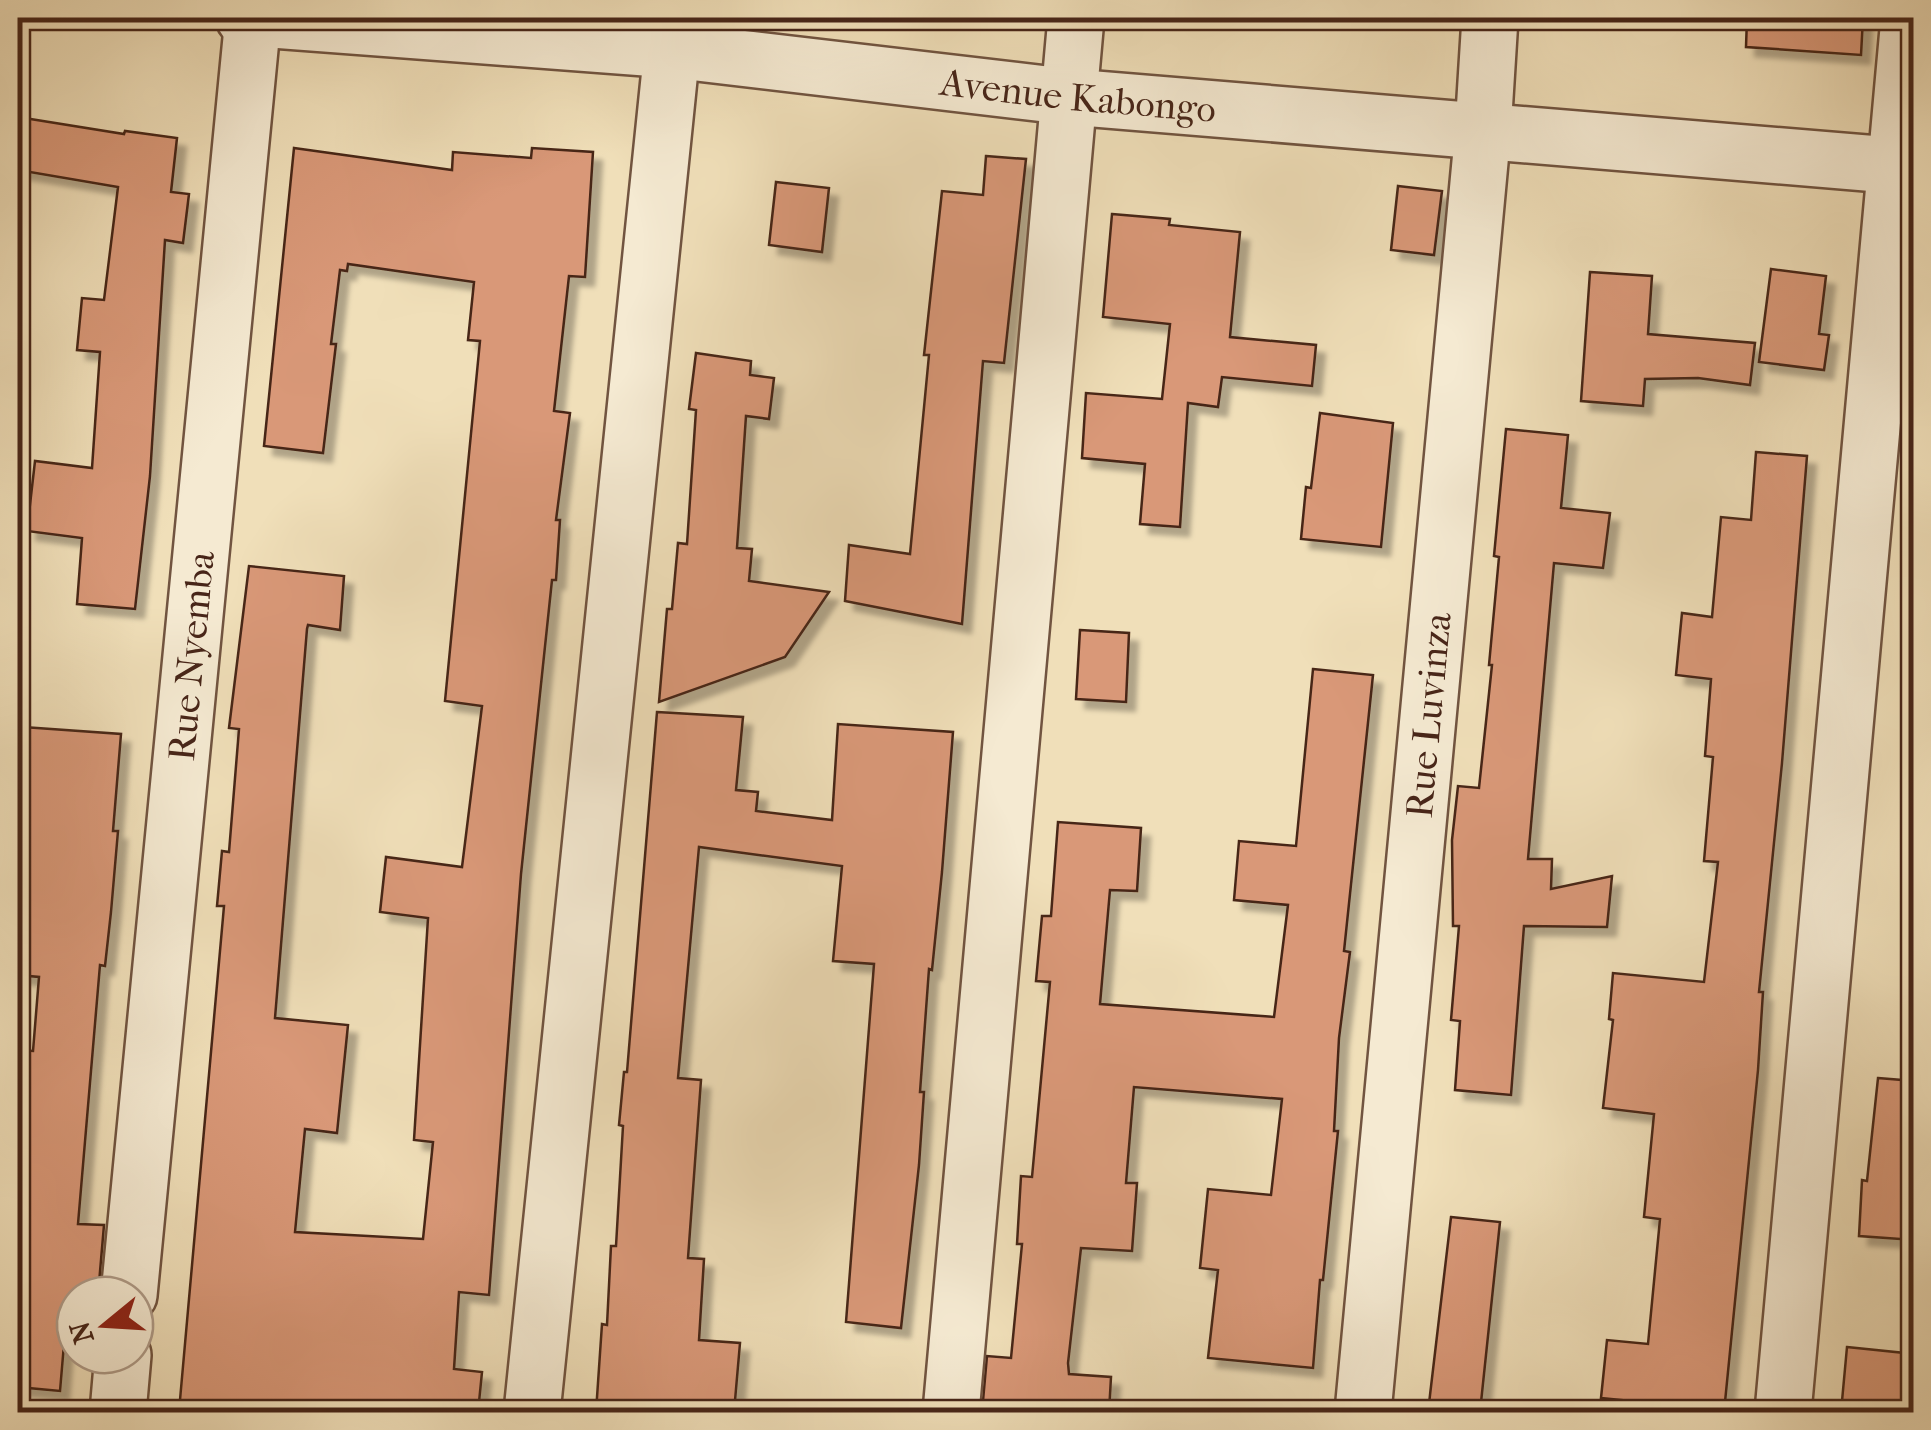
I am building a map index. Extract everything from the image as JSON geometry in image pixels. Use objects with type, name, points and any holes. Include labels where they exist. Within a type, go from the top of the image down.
[{"type":"street","name":"Avenue Kabongo","points":[[244,18],[672,34],[1071,97],[1905,166]]},
{"type":"street","name":"Rue Nyemba","points":[[131,1275],[253,18]]},
{"type":"street","points":[[951,1412],[1076,18]]},
{"type":"street","name":"Rue Luvinza","points":[[1363,1412],[1490,18]]},
{"type":"street","points":[[1783,1412],[1905,166],[1909,18]]},
{"type":"street","points":[[532,1412],[672,34]]},
{"type":"street","points":[[118,1412],[121,1375]]},
{"type":"building","points":[[1747,18],[1863,18],[1861,55],[1746,47]]},
{"type":"building","points":[[18,117],[177,138],[171,192],[189,194],[183,243],[165,240],[150,476],[135,609],[77,604],[82,538],[27,531],[35,461],[92,468],[100,352],[77,350],[82,298],[104,300],[118,187],[18,170]]},
{"type":"building","points":[[294,148],[452,170],[453,152],[531,158],[532,148],[593,152],[585,277],[569,276],[554,411],[570,413],[556,520],[560,520],[556,580],[552,580],[521,874],[489,1295],[459,1292],[454,1369],[482,1372],[478,1412],[245,1412],[246,1405],[180,1400],[224,906],[217,906],[222,851],[229,852],[239,729],[229,728],[249,566],[344,576],[340,630],[308,625],[307,629],[275,1018],[348,1025],[337,1133],[305,1129],[295,1232],[423,1239],[433,1142],[414,1140],[428,918],[380,912],[386,857],[462,867],[482,706],[445,701],[480,341],[468,340],[474,282],[348,264],[347,271],[340,270],[323,453],[264,446]]},
{"type":"building","points":[[986,156],[1026,159],[1004,363],[983,361],[962,624],[845,601],[849,545],[910,554],[929,355],[924,355],[942,191],[983,195]]},
{"type":"building","points":[[776,182],[829,188],[822,252],[769,245]]},
{"type":"building","points":[[1398,186],[1442,191],[1434,255],[1391,250]]},
{"type":"building","points":[[1112,214],[1170,219],[1169,225],[1240,232],[1230,337],[1316,345],[1312,386],[1222,377],[1218,407],[1188,403],[1180,527],[1140,524],[1145,464],[1082,458],[1086,393],[1162,399],[1170,324],[1103,317]]},
{"type":"building","points":[[1771,269],[1826,276],[1819,334],[1829,335],[1824,370],[1759,362]]},
{"type":"building","points":[[1590,272],[1652,276],[1648,334],[1755,343],[1750,385],[1698,378],[1645,379],[1643,406],[1581,401]]},
{"type":"building","points":[[696,353],[751,361],[750,375],[774,378],[769,419],[746,416],[737,548],[752,549],[749,581],[829,592],[785,657],[659,702],[667,609],[672,609],[678,543],[687,544],[696,410],[689,409]]},
{"type":"building","points":[[1320,413],[1393,423],[1381,547],[1301,539]]},
{"type":"building","points":[[1506,429],[1568,435],[1561,508],[1610,513],[1603,568],[1554,563],[1528,859],[1552,859],[1551,889],[1612,876],[1607,927],[1524,926],[1511,1095],[1455,1090],[1460,1021],[1451,1020],[1459,926],[1453,926],[1452,840],[1458,786],[1479,788],[1492,665],[1499,557],[1494,556]]},
{"type":"building","points":[[1756,452],[1807,456],[1759,992],[1763,992],[1758,1070],[1724,1412],[1670,1412],[1670,1405],[1601,1398],[1607,1340],[1648,1344],[1660,1219],[1644,1217],[1654,1114],[1603,1108],[1613,1020],[1609,1019],[1613,973],[1704,982],[1718,862],[1704,861],[1713,757],[1705,756],[1711,679],[1676,675],[1682,613],[1712,617],[1721,517],[1751,520]]},
{"type":"building","points":[[1080,630],[1129,633],[1126,702],[1076,699]]},
{"type":"building","points":[[1313,669],[1373,675],[1344,951],[1350,952],[1339,1038],[1334,1131],[1338,1131],[1313,1368],[1208,1358],[1218,1270],[1200,1268],[1208,1189],[1271,1195],[1282,1099],[1134,1087],[1126,1183],[1137,1183],[1132,1251],[1081,1248],[1068,1363],[1069,1374],[1111,1377],[1109,1412],[982,1412],[987,1356],[1011,1358],[1022,1244],[1017,1244],[1021,1176],[1032,1177],[1050,982],[1036,981],[1042,916],[1051,916],[1058,822],[1141,828],[1137,891],[1110,890],[1100,1004],[1274,1017],[1288,905],[1234,900],[1239,841],[1296,846]]},
{"type":"building","points":[[657,712],[743,717],[736,790],[758,792],[756,811],[832,820],[838,724],[953,732],[932,970],[929,969],[919,1165],[901,1328],[846,1322],[874,964],[833,961],[842,866],[699,847],[678,1078],[701,1080],[688,1258],[704,1259],[699,1340],[740,1343],[734,1412],[596,1412],[602,1324],[607,1325],[611,1246],[616,1246],[623,1126],[619,1125],[627,1072]]},
{"type":"building","points":[[23,727],[121,734],[111,912],[105,966],[100,965],[78,1224],[104,1225],[100,1275],[55,1275],[55,1375],[61,1375],[60,1391],[18,1387],[18,1050],[33,1051],[39,977],[18,975],[18,791]]},
{"type":"building","points":[[1878,1078],[1914,1081],[1914,1240],[1859,1236],[1862,1180],[1867,1181]]},
{"type":"building","points":[[1451,1217],[1500,1222],[1480,1412],[1428,1412]]},
{"type":"building","points":[[1847,1347],[1914,1354],[1914,1412],[1841,1412]]}]
